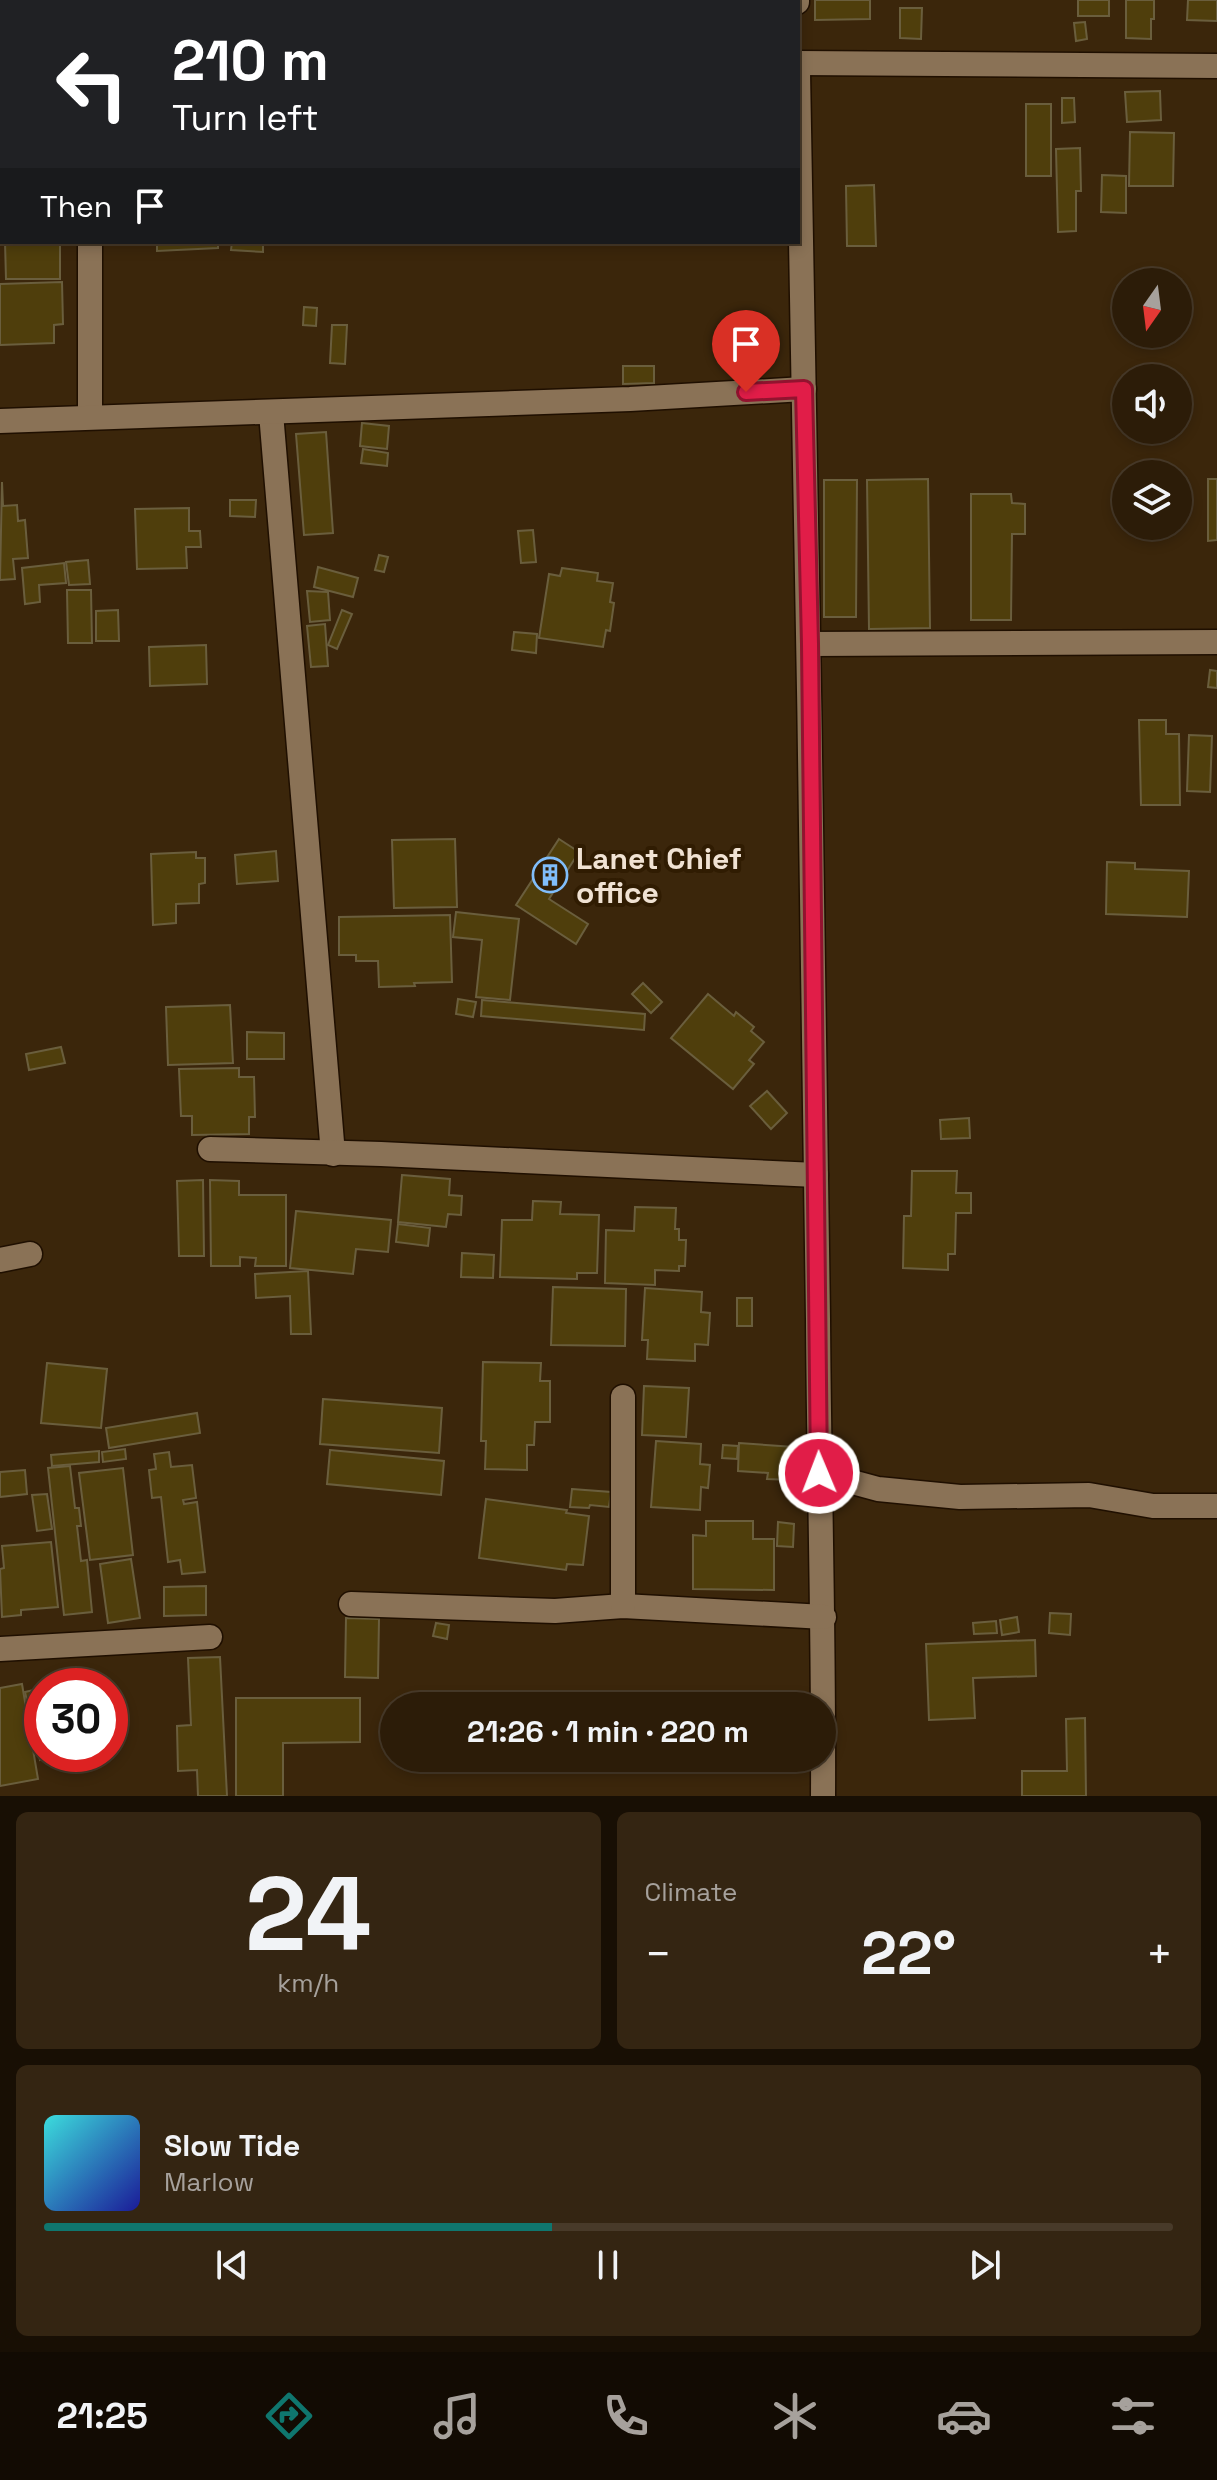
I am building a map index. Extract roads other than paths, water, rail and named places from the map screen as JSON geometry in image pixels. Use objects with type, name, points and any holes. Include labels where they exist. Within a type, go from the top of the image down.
[{"type":"street","points":[[800,63],[1217,66]]},
{"type":"street","points":[[800,178],[810,644],[819,1473],[824,1617],[823,1796]]},
{"type":"street","points":[[90,244],[90,417]]},
{"type":"street","points":[[0,421],[271,413],[804,389]]},
{"type":"street","points":[[271,413],[333,1154]]},
{"type":"street","points":[[810,644],[1217,642]]},
{"type":"street","points":[[210,1149],[816,1175]]},
{"type":"street","points":[[0,1260],[30,1254]]},
{"type":"street","points":[[623,1397],[623,1606]]},
{"type":"street","points":[[819,1473],[878,1489],[960,1497],[1089,1495],[1153,1506],[1217,1506]]},
{"type":"street","points":[[351,1604],[555,1611],[623,1606],[824,1617]]},
{"type":"street","points":[[0,1649],[210,1637]]},
{"type":"place","name":"Lanet Chief office","points":[[550,875]]}]
